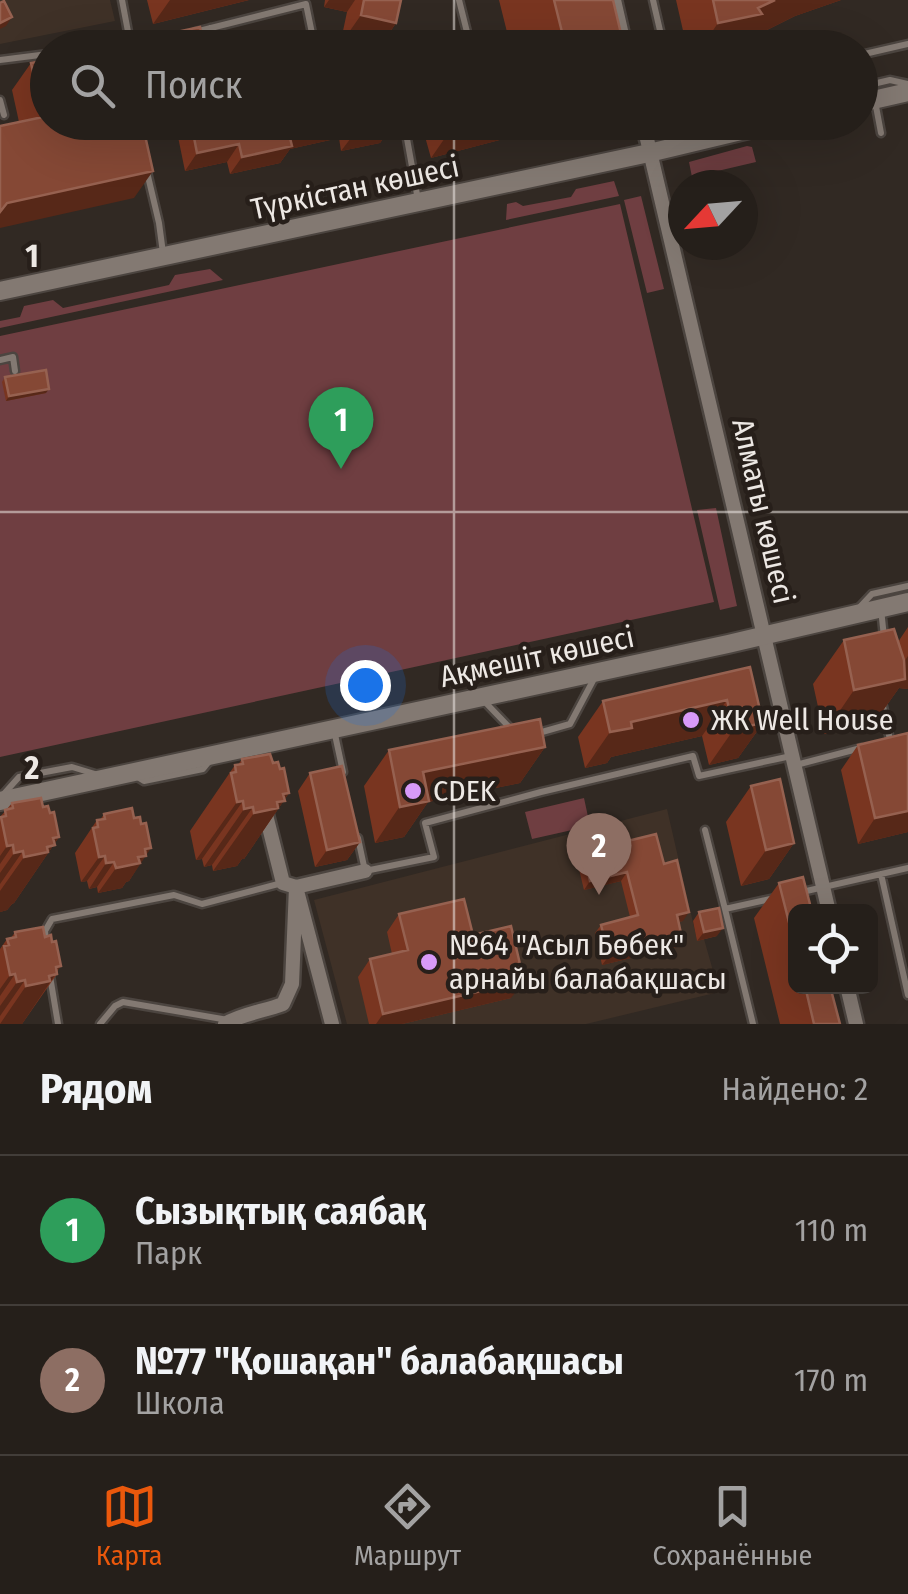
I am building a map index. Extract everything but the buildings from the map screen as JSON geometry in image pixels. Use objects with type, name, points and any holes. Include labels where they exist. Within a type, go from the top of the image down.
[{"type":"main road","points":[[878,95],[908,92]]},
{"type":"main road","name":"Түркістан көшесі","points":[[0,291],[705,140]]},
{"type":"main road","name":"Ақмешіт көшесі","points":[[0,799],[215,754],[254,756],[334,729],[908,602]]},
{"type":"street","points":[[614,0],[621,30]]},
{"type":"street","name":"Алматы көшесі","points":[[646,140],[828,904]]},
{"type":"street","points":[[262,799],[332,1024]]},
{"type":"street","points":[[290,885],[365,871]]},
{"type":"street","points":[[227,1022],[283,1004],[292,984],[290,885]]},
{"type":"street","points":[[849,994],[856,1024]]},
{"type":"street","points":[[264,1012],[278,1024]]},
{"type":"lane","points":[[122,0],[128,30]]},
{"type":"lane","points":[[459,0],[466,30]]},
{"type":"lane","points":[[653,0],[660,30]]},
{"type":"lane","points":[[202,30],[306,4],[311,30]]},
{"type":"lane","points":[[878,51],[908,44]]},
{"type":"lane","points":[[0,60],[30,56]]},
{"type":"lane","points":[[878,88],[890,80],[908,84]]},
{"type":"lane","points":[[0,100],[4,115]]},
{"type":"lane","points":[[878,128],[880,133]]},
{"type":"lane","points":[[407,140],[418,202]]},
{"type":"lane","points":[[142,157],[163,256]]},
{"type":"lane","points":[[0,360],[13,358],[16,371]]},
{"type":"lane","points":[[853,615],[872,594],[908,586]]},
{"type":"lane","points":[[880,608],[885,643]]},
{"type":"lane","points":[[530,735],[570,724],[597,672]]},
{"type":"lane","points":[[880,692],[890,740],[908,736]]},
{"type":"lane","points":[[481,697],[516,736]]},
{"type":"lane","points":[[334,729],[345,782]]},
{"type":"lane","points":[[357,836],[365,871],[434,857],[424,823],[541,792],[693,756],[699,776],[872,745]]},
{"type":"lane","points":[[704,830],[753,1024]]},
{"type":"lane","points":[[797,893],[908,868]]},
{"type":"lane","points":[[881,874],[908,994]]},
{"type":"lane","points":[[46,948],[45,931],[52,919],[174,895],[202,904],[290,885]]},
{"type":"lane","points":[[725,909],[785,896]]},
{"type":"lane","points":[[49,967],[58,1024]]},
{"type":"lane","points":[[100,1024],[123,1002],[227,1022]]},
{"type":"shaded area","points":[[0,0],[110,0],[115,21],[70,30],[30,30],[30,38],[0,44]]},
{"type":"shaded area","points":[[747,146],[752,147],[756,162],[722,170],[691,170],[689,162]]},
{"type":"shaded area","points":[[614,181],[619,196],[506,220],[507,204],[516,202],[523,206],[571,197],[576,189]]},
{"type":"shaded area","points":[[641,196],[664,289],[647,293],[624,200]]},
{"type":"shaded area","points":[[620,204],[714,602],[0,757],[0,336]]},
{"type":"shaded area","points":[[210,269],[223,280],[0,328],[0,321],[20,317],[24,306],[53,300],[63,308],[169,285],[175,275]]},
{"type":"shaded area","points":[[716,508],[737,606],[720,610],[697,510]]},
{"type":"shaded area","points":[[584,798],[590,826],[532,839],[525,812]]},
{"type":"shaded area","points":[[667,809],[697,940],[704,939],[719,992],[586,1024],[347,1024],[314,900]]},
{"type":"place","name":"Сызықтық саябақ","points":[[341,469]]},
{"type":"place","name":"ЖК Well House","points":[[691,720]]},
{"type":"place","name":"CDEK","points":[[413,791]]},
{"type":"place","name":"№77 \"Қошақан\" балабақшасы","points":[[599,895]]},
{"type":"place","name":"№64 \"Асыл Бөбек\" арнайы балабақшасы","points":[[429,962]]}]
